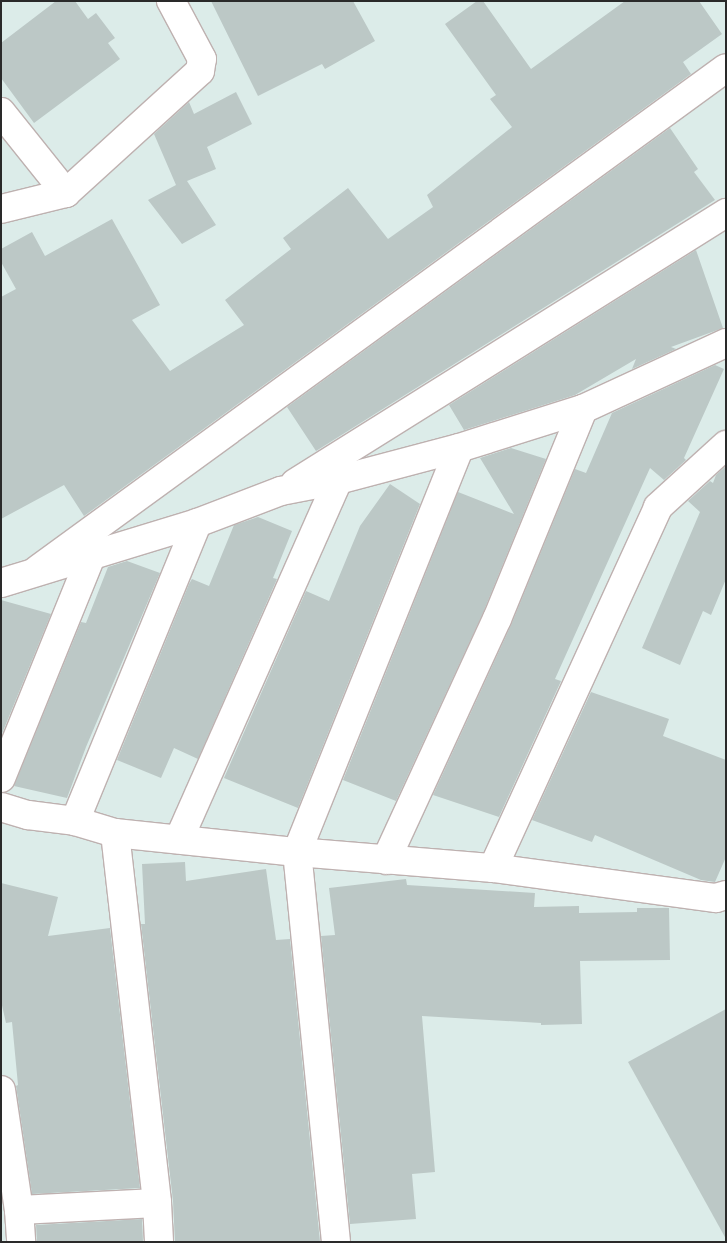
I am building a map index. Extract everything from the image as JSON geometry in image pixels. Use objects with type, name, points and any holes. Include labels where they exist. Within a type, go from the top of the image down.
[{"type":"street","points":[[1,209],[66,193],[200,71],[202,59],[171,1]]},
{"type":"street","points":[[37,570],[726,68]]},
{"type":"street","points":[[1,112],[66,193]]},
{"type":"street","points":[[281,492],[726,213]]},
{"type":"street","points":[[1,583],[37,570],[197,523],[281,492],[338,480],[460,448],[583,409],[726,343]]},
{"type":"street","points":[[386,860],[497,619],[583,409]]},
{"type":"street","points":[[493,868],[658,506],[726,445]]},
{"type":"street","points":[[336,1242],[298,852],[460,448]]},
{"type":"street","points":[[179,839],[338,480]]},
{"type":"street","points":[[75,821],[197,523]]},
{"type":"street","points":[[1,778],[92,554]]},
{"type":"street","points":[[1,807],[28,815],[75,821],[115,833],[298,852],[493,868],[716,898],[726,895]]},
{"type":"street","points":[[115,833],[157,1203],[159,1242]]},
{"type":"street","points":[[1,1090],[15,1224],[157,1203]]},
{"type":"building","points":[[56,1],[75,1],[88,19],[96,13],[115,38],[108,43],[120,59],[34,123],[1,78],[1,43]]},
{"type":"building","points":[[211,1],[353,1],[375,41],[325,69],[322,64],[258,96]]},
{"type":"building","points":[[477,1],[483,1],[531,69],[625,1],[699,1],[722,34],[683,62],[691,74],[84,516],[64,485],[1,519],[1,297],[16,289],[1,262],[1,249],[32,232],[45,256],[112,219],[160,305],[132,320],[170,371],[244,325],[225,300],[291,249],[283,238],[348,188],[388,239],[433,207],[427,195],[512,127],[490,99],[496,95],[445,24]]},
{"type":"building","points":[[236,92],[252,124],[207,147],[216,169],[187,181],[216,225],[182,244],[148,200],[176,185],[154,134],[189,102],[194,114]]},
{"type":"building","points":[[670,128],[698,169],[694,172],[715,200],[316,451],[287,407]]},
{"type":"building","points":[[696,250],[723,328],[671,347],[676,349],[632,369],[636,359],[575,395],[464,430],[449,405]]},
{"type":"building","points":[[715,365],[724,369],[684,458],[686,460],[664,480],[650,468],[555,679],[561,681],[499,817],[433,795],[511,625],[575,469],[586,473],[612,413]]},
{"type":"building","points":[[511,448],[546,459],[483,613],[396,801],[343,780],[458,492],[514,514],[480,458]]},
{"type":"building","points":[[726,466],[726,579],[711,615],[703,611],[680,665],[642,648],[700,512],[688,501],[710,481],[713,483],[716,475]]},
{"type":"building","points":[[390,484],[420,504],[298,808],[224,778],[306,591],[329,601],[360,526]]},
{"type":"building","points":[[258,517],[292,531],[273,578],[277,579],[198,759],[174,748],[161,778],[117,760],[189,584],[192,579],[209,586],[234,525]]},
{"type":"building","points":[[127,561],[160,573],[86,747],[67,798],[14,786],[81,622],[86,623],[108,567]]},
{"type":"building","points":[[1,600],[51,614],[1,736]]},
{"type":"building","points":[[591,692],[669,719],[663,736],[726,760],[726,857],[715,882],[701,880],[595,835],[592,842],[532,820]]},
{"type":"building","points":[[185,862],[186,881],[266,869],[276,940],[290,939],[320,1242],[175,1242],[173,1201],[141,924],[145,924],[142,864]]},
{"type":"building","points":[[406,879],[407,885],[535,893],[534,907],[579,906],[579,913],[637,912],[637,908],[669,908],[670,960],[580,961],[582,1024],[541,1025],[541,1023],[422,1016],[435,1172],[412,1174],[416,1219],[350,1224],[321,936],[335,935],[329,888]]},
{"type":"building","points":[[1,883],[58,897],[48,936],[110,928],[140,1188],[32,1194],[16,1086],[18,1085],[12,1022],[6,1023],[1,1001]]},
{"type":"building","points":[[726,1009],[726,1239],[628,1062]]},
{"type":"building","points":[[142,1219],[143,1242],[37,1242],[36,1225]]}]
